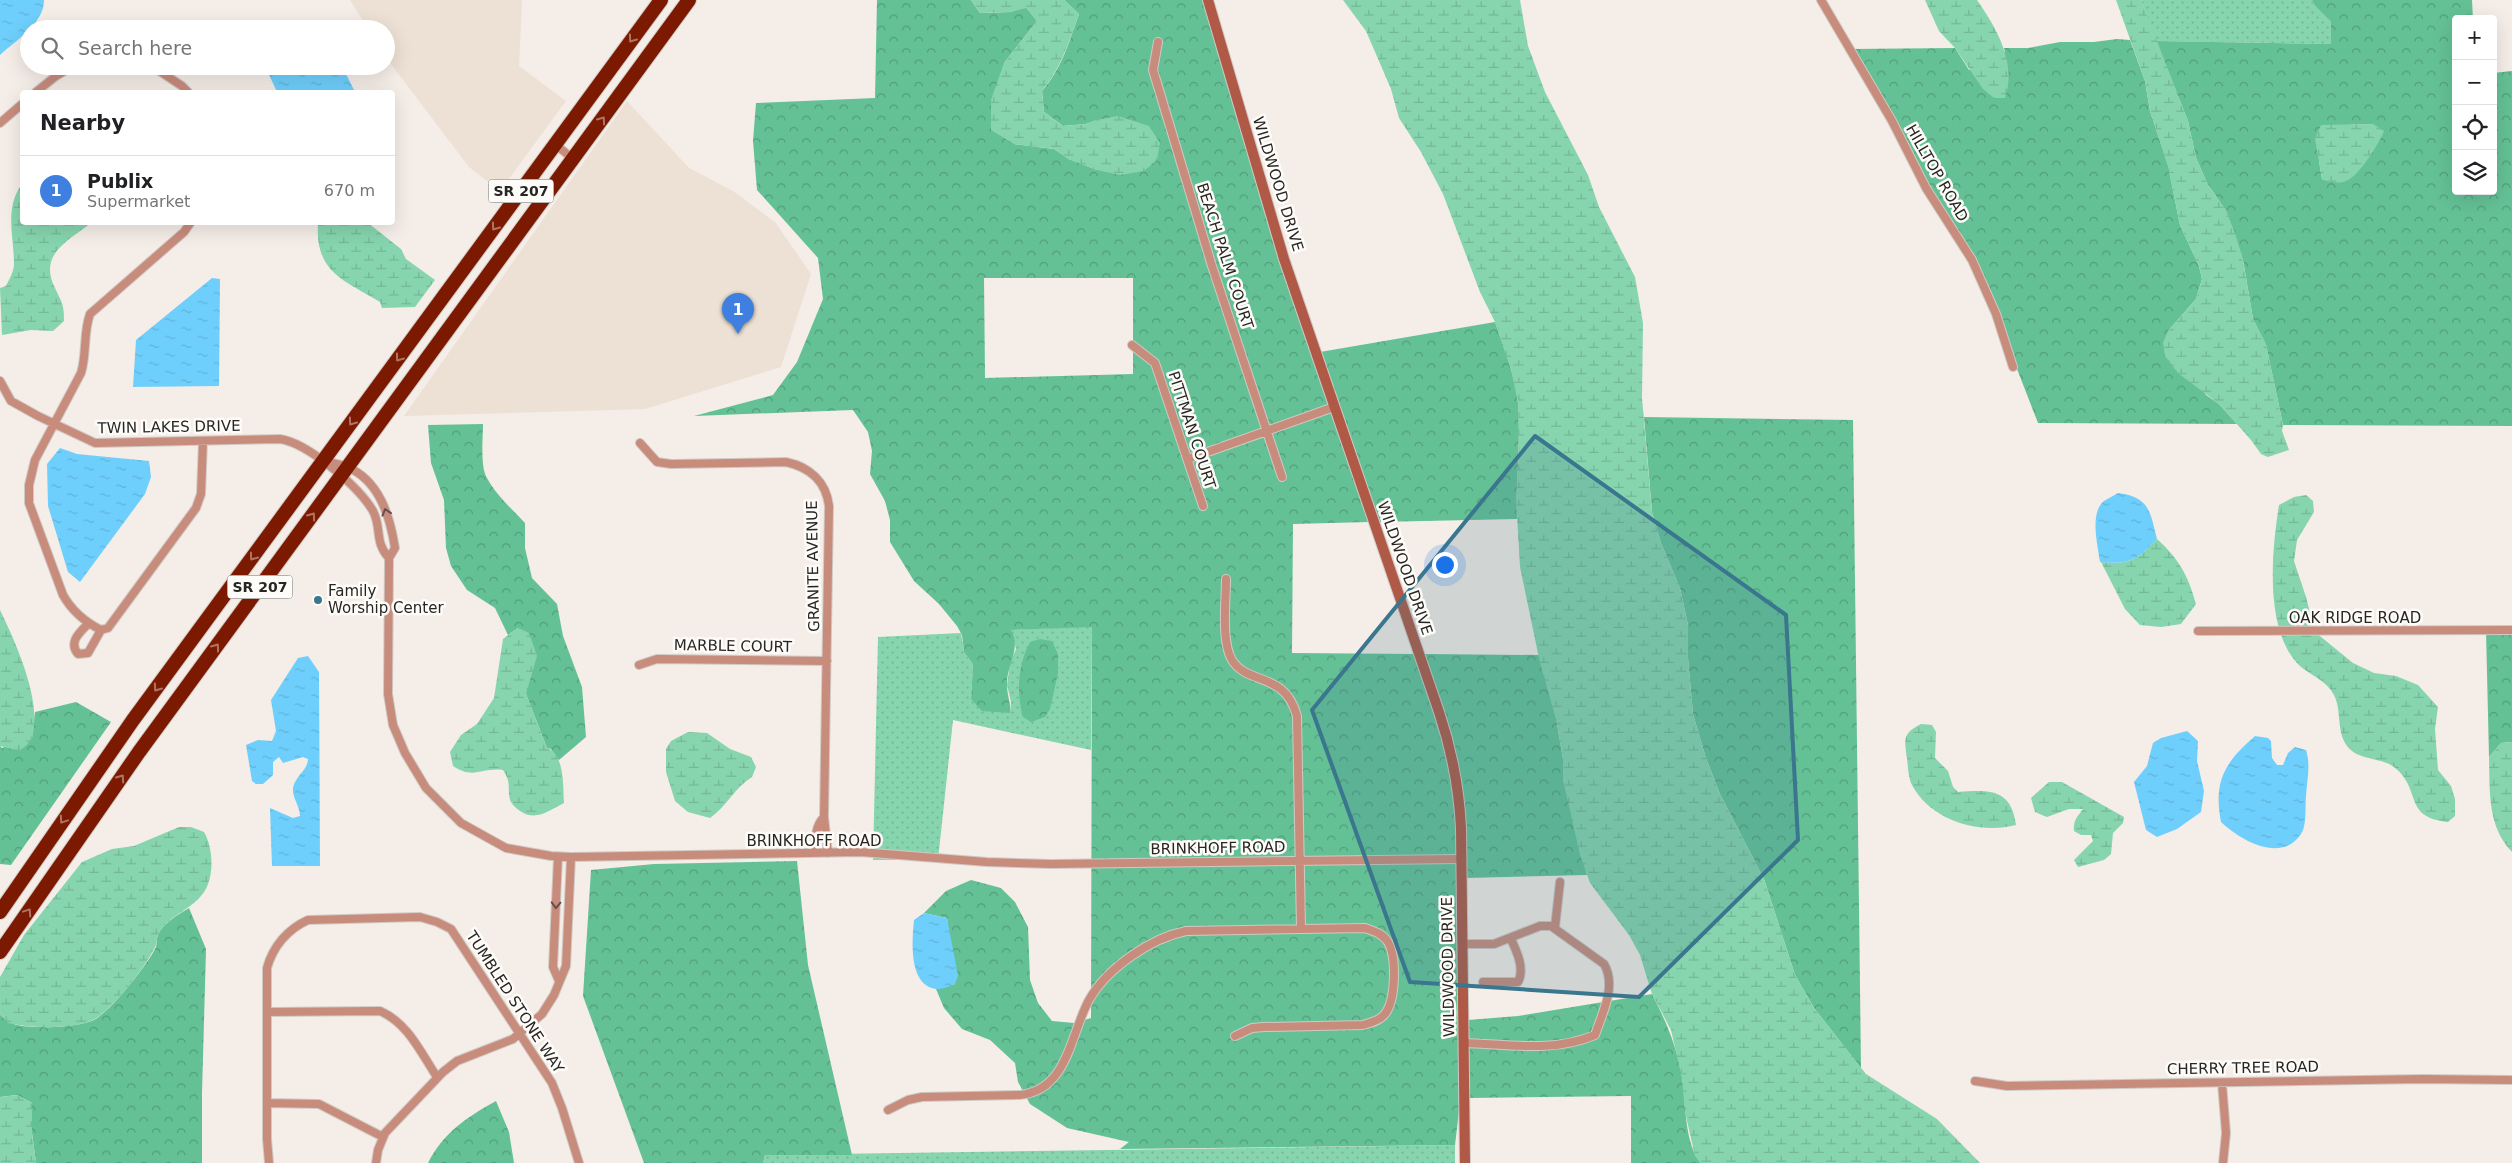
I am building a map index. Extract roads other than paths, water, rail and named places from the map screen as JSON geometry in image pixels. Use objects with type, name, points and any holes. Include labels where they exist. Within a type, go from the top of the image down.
[{"type":"highway","name":"SR 207","points":[[0,912],[133,720],[661,0]]},
{"type":"highway","name":"SR 207","points":[[0,952],[134,760],[689,0]]},
{"type":"street","name":"WILDWOOD DRIVE","points":[[1208,0],[1285,262],[1447,737],[1459,789],[1463,944],[1465,1163]]},
{"type":"street","name":"HILLTOP ROAD","points":[[1821,0],[1892,121],[1926,188],[1972,260],[1996,314],[2012,367]]},
{"type":"street","name":"BEACH PALM COURT","points":[[1158,42],[1153,70],[1212,266],[1282,477]]},
{"type":"street","points":[[38,90],[58,75]]},
{"type":"street","points":[[166,75],[186,90]]},
{"type":"street","points":[[0,123],[20,106]]},
{"type":"street","points":[[555,144],[573,159]]},
{"type":"street","points":[[102,630],[88,624],[69,607],[29,503],[29,485],[35,460],[48,432],[55,425],[81,373],[84,361],[87,322],[90,314],[184,232],[189,225]]},
{"type":"street","name":"PITTMAN COURT","points":[[1132,345],[1155,363],[1203,506]]},
{"type":"street","name":"TWIN LAKES DRIVE","points":[[0,381],[12,401],[55,425],[95,443],[289,440],[324,462]]},
{"type":"street","points":[[1188,459],[1334,407]]},
{"type":"street","points":[[88,624],[74,640],[73,647],[78,654],[88,653],[102,630],[108,628],[196,508],[201,494],[203,441]]},
{"type":"street","name":"GRANITE AVENUE","points":[[640,443],[657,462],[671,464],[786,462],[802,466],[814,474],[823,486],[829,506],[824,817],[828,853]]},
{"type":"street","name":"BRINKHOFF ROAD","points":[[324,462],[373,486],[384,505],[395,548],[389,558],[388,694],[393,725],[405,753],[426,788],[462,823],[506,848],[558,857],[860,852],[987,862],[1051,864],[1461,859]]},
{"type":"street","name":"BRINKHOFF ROAD","points":[[324,462],[344,472],[374,513],[380,549],[389,558]]},
{"type":"street","points":[[1226,579],[1227,642],[1233,662],[1243,670],[1280,687],[1288,695],[1297,716],[1301,928]]},
{"type":"street","name":"OAK RIDGE ROAD","points":[[2198,631],[2421,632],[2512,630]]},
{"type":"street","name":"MARBLE COURT","points":[[639,665],[657,659],[827,661]]},
{"type":"street","name":"GRANITE AVENUE","points":[[816,853],[818,823],[824,817]]},
{"type":"street","points":[[558,857],[553,967],[559,981]]},
{"type":"street","points":[[376,1163],[383,1137],[394,1121],[437,1077],[458,1061],[513,1039],[542,1014],[554,995],[566,966],[571,857]]},
{"type":"street","points":[[1555,927],[1560,882]]},
{"type":"street","name":"TUMBLED STONE WAY","points":[[269,1163],[267,968],[276,946],[297,924],[308,920],[321,918],[420,918],[437,922],[451,929],[521,1033],[557,1094],[578,1163]]},
{"type":"street","points":[[1463,944],[1494,944],[1511,939],[1540,926],[1555,927],[1604,964],[1608,972],[1609,994],[1595,1036],[1577,1043],[1542,1047],[1520,1044],[1464,1043]]},
{"type":"street","points":[[888,1110],[908,1100],[922,1097],[1020,1096],[1047,1087],[1056,1077],[1064,1063],[1082,1014],[1100,984],[1112,972],[1147,946],[1169,934],[1186,931],[1365,928],[1378,932],[1388,942],[1393,955],[1393,994],[1387,1010],[1375,1021],[1363,1025],[1252,1028],[1234,1036]]},
{"type":"street","points":[[1483,982],[1518,982],[1522,975],[1518,956],[1511,939]]},
{"type":"street","points":[[267,1012],[380,1011],[392,1016],[404,1026],[437,1077]]},
{"type":"street","name":"CHERRY TREE ROAD","points":[[1975,1081],[2008,1086],[2422,1079],[2512,1080]]},
{"type":"street","points":[[2222,1083],[2226,1132],[2223,1163]]},
{"type":"street","points":[[267,1103],[319,1104],[383,1137]]},
{"type":"water","points":[[0,0],[44,0],[43,9],[37,20],[20,20],[20,38],[0,55]]},
{"type":"water","points":[[269,75],[346,75],[354,90],[276,90]]},
{"type":"water","points":[[212,278],[220,279],[219,386],[133,387],[136,340]]},
{"type":"water","points":[[60,448],[77,454],[149,461],[151,477],[145,494],[80,582],[68,572],[48,506],[47,464]]},
{"type":"water","points":[[2118,493],[2129,495],[2143,502],[2150,514],[2157,539],[2144,552],[2132,560],[2119,563],[2100,562],[2096,539],[2097,513],[2099,506],[2104,501]]},
{"type":"water","points":[[308,656],[319,672],[320,866],[272,866],[270,808],[293,818],[300,816],[293,788],[308,759],[303,757],[283,763],[279,757],[273,762],[273,775],[263,784],[256,784],[252,781],[246,745],[258,740],[272,741],[276,731],[271,700],[298,658]]},
{"type":"water","points":[[2187,731],[2198,741],[2197,761],[2204,791],[2201,812],[2177,829],[2157,837],[2146,830],[2134,782],[2147,766],[2153,743],[2161,738]]},
{"type":"water","points":[[2255,736],[2268,738],[2271,741],[2272,758],[2277,765],[2283,765],[2288,753],[2295,747],[2306,750],[2308,773],[2304,826],[2301,834],[2293,843],[2283,847],[2272,848],[2249,842],[2221,822],[2219,795],[2224,773],[2236,755]]},
{"type":"water","points":[[924,913],[947,918],[958,976],[955,984],[936,989],[927,986],[920,979],[916,971],[913,950],[914,920]]},
{"type":"place","name":"Publix","points":[[738,334]]},
{"type":"place","name":"Family Worship Center","points":[[318,600]]}]
